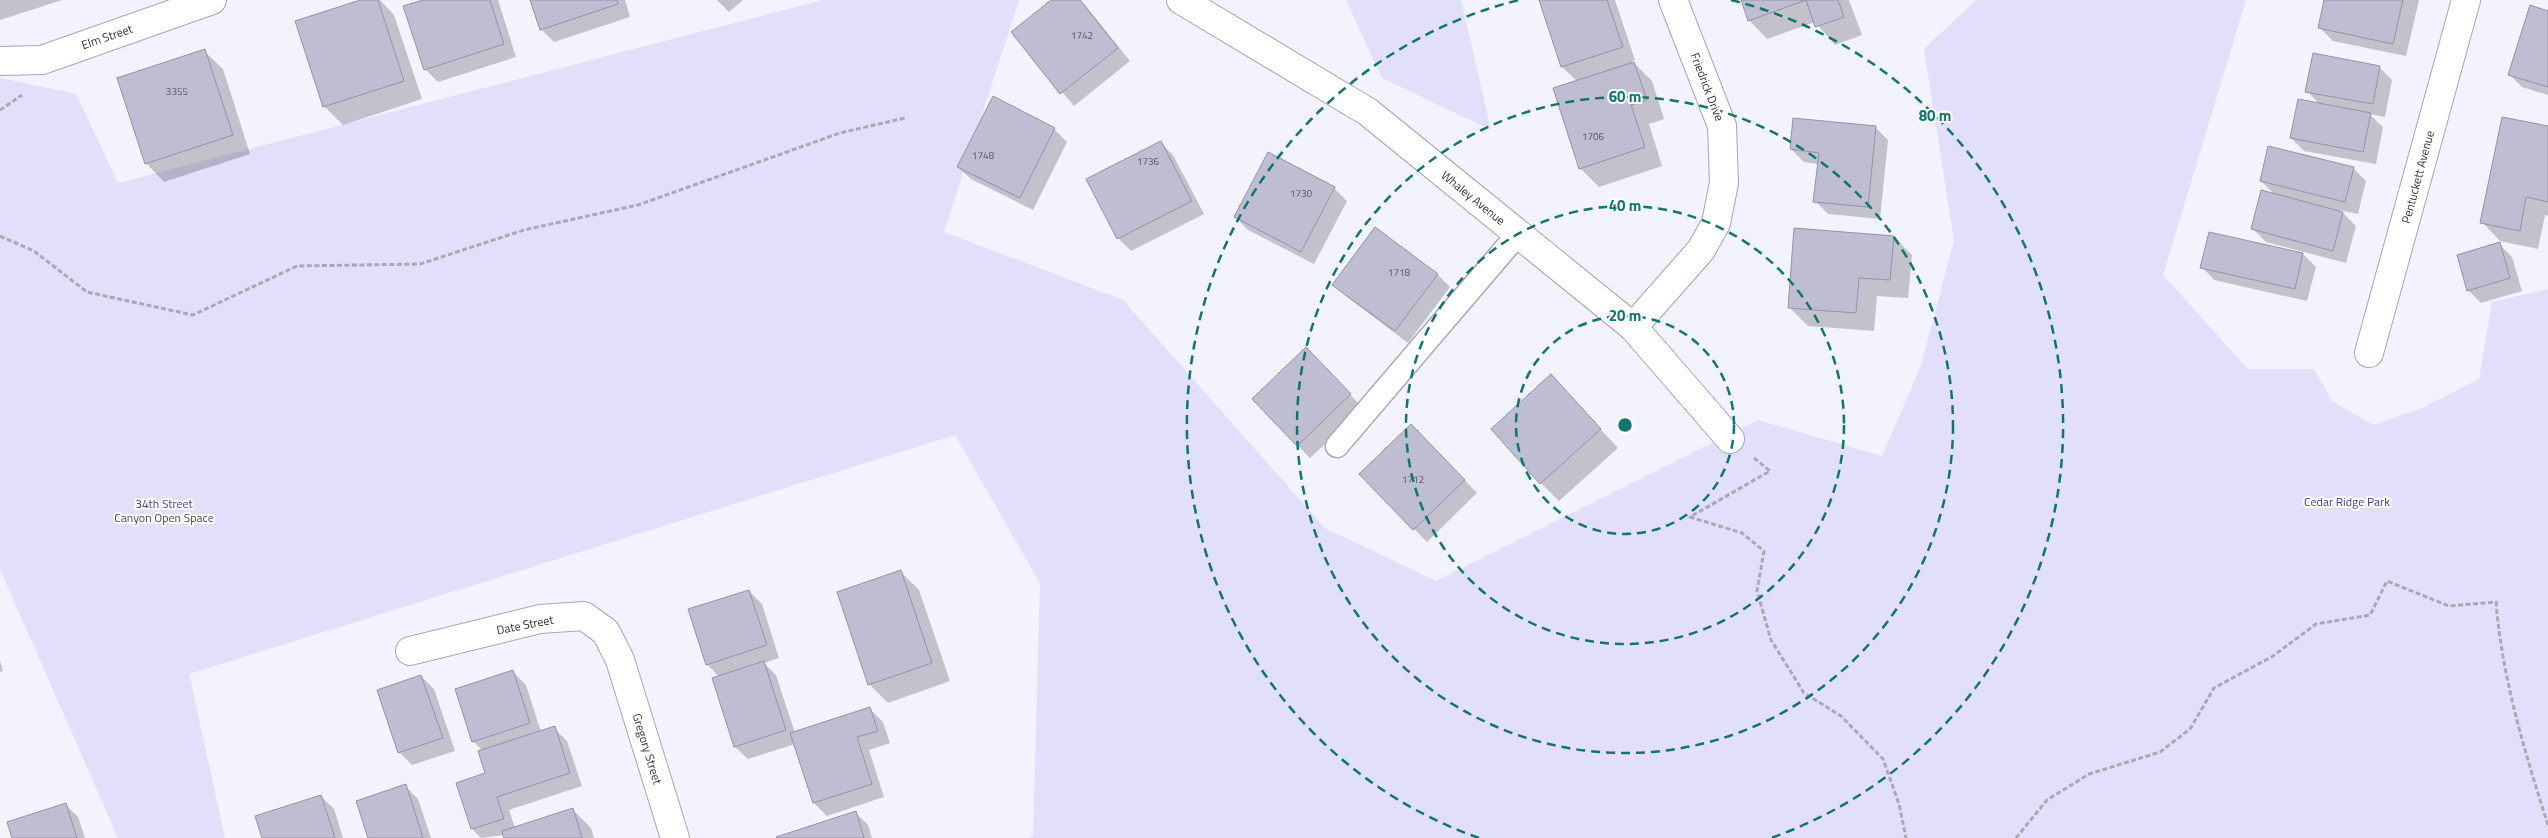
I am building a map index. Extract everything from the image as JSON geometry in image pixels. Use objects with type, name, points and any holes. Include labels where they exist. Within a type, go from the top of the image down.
[{"type":"street","name":"Elm Street","points":[[0,60],[42,60],[212,0]]},
{"type":"street","name":"Whaley Avenue","points":[[1181,0],[1368,112],[1633,327],[1730,439]]},
{"type":"street","name":"Friedrick Drive","points":[[1633,327],[1701,250],[1716,223],[1724,184],[1722,126],[1673,0]]},
{"type":"street","name":"Pentuckett Avenue","points":[[2369,353],[2466,0]]},
{"type":"street","name":"Date Street","points":[[410,652],[540,620],[584,616],[606,632],[620,660]]},
{"type":"street","name":"Gregory Street","points":[[620,660],[675,838]]},
{"type":"lane","points":[[1337,446],[1518,234]]},
{"type":"path","points":[[0,236],[34,251],[88,292],[193,315],[297,266],[420,264],[524,230],[638,204],[840,133],[905,118]]},
{"type":"path","points":[[1730,439],[1770,471],[1690,517],[1742,533],[1764,551],[1757,591],[1771,640],[1804,693],[1841,716],[1883,759],[1899,804],[1906,838]]},
{"type":"path","points":[[2016,838],[2047,800],[2089,774],[2160,752],[2190,728],[2214,688],[2272,656],[2316,624],[2370,615],[2387,581],[2449,606],[2496,602],[2499,637],[2513,703],[2548,825]]},
{"type":"green space","points":[[823,0],[1019,0],[944,232],[1123,300],[1325,528],[1436,581],[1758,420],[1882,456],[1921,366],[1954,240],[1924,49],[1976,0],[2246,0],[2163,275],[2248,369],[2314,369],[2332,401],[2373,425],[2422,408],[2479,379],[2492,302],[2548,289],[2548,838],[1028,838],[1033,836],[1040,583],[955,435],[189,674],[225,838],[118,838],[0,569],[0,78],[76,94],[118,183]]},
{"type":"green space","points":[[1346,0],[1461,0],[1491,130],[1382,78]]},
{"type":"building","points":[[360,0],[378,0],[404,81],[323,107],[295,21]]},
{"type":"building","points":[[423,0],[490,0],[504,44],[424,70],[403,6]]},
{"type":"building","points":[[530,0],[617,0],[618,4],[540,30]]},
{"type":"building","points":[[1051,0],[1080,0],[1118,48],[1060,94],[1011,32]]},
{"type":"building","points":[[1539,0],[1607,0],[1623,47],[1561,67]]},
{"type":"building","points":[[1741,0],[1806,0],[1748,21]]},
{"type":"building","points":[[1806,0],[1838,0],[1844,17],[1815,27]]},
{"type":"building","points":[[2324,0],[2403,0],[2393,44],[2318,28]]},
{"type":"building","points":[[2530,5],[2548,11],[2548,87],[2508,75]]},
{"type":"building","points":[[205,49],[233,135],[145,164],[117,78]]},
{"type":"building","points":[[2313,53],[2380,66],[2373,104],[2305,92]]},
{"type":"building","points":[[1634,62],[1647,100],[1631,105],[1645,147],[1579,169],[1553,88]]},
{"type":"building","points":[[993,96],[1055,128],[1020,198],[957,167]]},
{"type":"building","points":[[2298,99],[2371,113],[2363,152],[2290,138]]},
{"type":"building","points":[[2502,117],[2548,126],[2548,202],[2526,197],[2520,231],[2480,223]]},
{"type":"building","points":[[1793,118],[1876,126],[1868,207],[1813,202],[1819,153],[1790,149]]},
{"type":"building","points":[[1161,141],[1192,201],[1117,239],[1086,179]]},
{"type":"building","points":[[2268,146],[2354,167],[2345,202],[2260,181]]},
{"type":"building","points":[[1268,152],[1335,187],[1301,252],[1234,217]]},
{"type":"building","points":[[2261,190],[2343,212],[2333,251],[2251,229]]},
{"type":"building","points":[[1375,227],[1438,274],[1395,331],[1332,285]]},
{"type":"building","points":[[1794,228],[1894,236],[1890,280],[1859,278],[1856,313],[1788,308]]},
{"type":"building","points":[[2209,232],[2303,253],[2295,289],[2200,268]]},
{"type":"building","points":[[2500,242],[2510,278],[2467,291],[2457,255]]},
{"type":"building","points":[[1306,347],[1351,394],[1297,446],[1252,399]]},
{"type":"building","points":[[1551,374],[1601,429],[1540,484],[1491,429]]},
{"type":"building","points":[[1411,424],[1465,480],[1413,530],[1359,474]]},
{"type":"building","points":[[901,570],[932,663],[868,685],[837,592]]},
{"type":"building","points":[[749,590],[767,645],[706,665],[688,609]]},
{"type":"building","points":[[764,661],[786,730],[734,747],[712,678]]},
{"type":"building","points":[[513,670],[530,723],[472,742],[455,689]]},
{"type":"building","points":[[421,675],[443,738],[398,753],[377,690]]},
{"type":"building","points":[[870,707],[878,731],[857,737],[872,784],[813,803],[790,733]]},
{"type":"building","points":[[555,726],[570,773],[497,797],[504,819],[471,829],[456,783],[485,773],[478,751]]},
{"type":"building","points":[[406,784],[423,838],[368,838],[356,801]]},
{"type":"building","points":[[321,795],[335,838],[262,838],[255,816]]},
{"type":"building","points":[[66,803],[77,838],[12,838],[7,822]]},
{"type":"building","points":[[573,808],[582,838],[504,838],[502,831]]},
{"type":"building","points":[[856,811],[864,838],[776,837]]},
{"type":"park label","name":"Cedar Ridge Park","points":[[2347,502]]},
{"type":"park label","name":"34th Street Canyon Open Space","points":[[164,511]]}]
